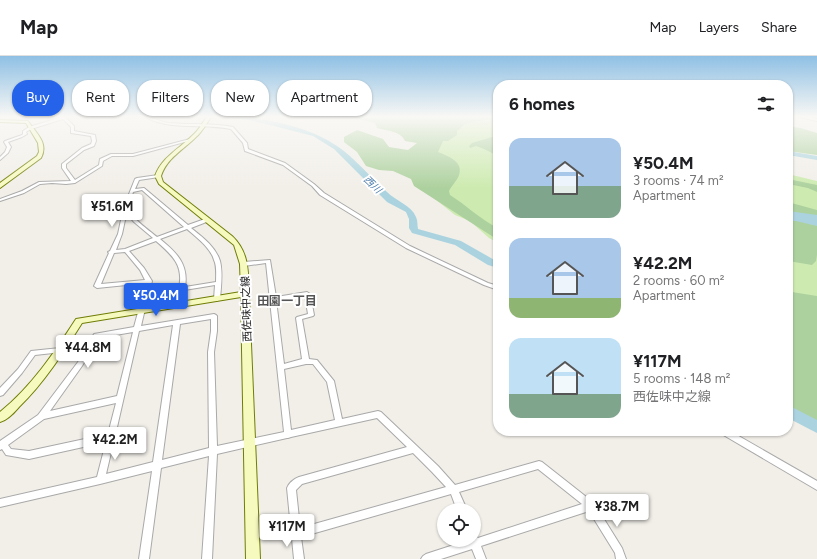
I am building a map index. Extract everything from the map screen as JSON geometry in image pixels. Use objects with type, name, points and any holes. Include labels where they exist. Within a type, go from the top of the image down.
[{"type":"main road","points":[[0,186],[41,154],[40,140]]},
{"type":"main road","points":[[158,176],[166,161],[189,140]]},
{"type":"main road","name":"西佐味中之線","points":[[158,176],[161,182],[237,244],[244,264],[253,559]]},
{"type":"main road","points":[[0,418],[31,390],[49,367],[79,322],[246,294]]},
{"type":"street","points":[[0,159],[7,152],[9,147],[6,142],[10,140]]},
{"type":"street","points":[[74,182],[64,168],[64,164],[83,150],[93,145],[94,140]]},
{"type":"street","points":[[0,200],[23,192],[39,183],[74,182],[101,165],[101,160],[107,156],[133,155],[188,140]]},
{"type":"street","points":[[242,140],[246,150],[284,164],[313,185],[322,194],[408,247],[493,286]]},
{"type":"street","points":[[158,176],[137,179],[127,206],[128,214],[158,238],[184,270],[182,289]]},
{"type":"street","points":[[133,191],[143,189],[201,240],[216,257],[219,270],[217,298]]},
{"type":"street","points":[[128,214],[123,220],[120,234],[97,286],[149,281]]},
{"type":"street","points":[[111,252],[126,250],[207,220]]},
{"type":"street","points":[[100,480],[112,437],[119,399],[149,281],[142,268],[126,250]]},
{"type":"street","points":[[244,264],[268,261],[274,299],[288,435]]},
{"type":"street","points":[[145,295],[218,283]]},
{"type":"street","points":[[274,299],[307,294],[311,315],[298,318],[306,361]]},
{"type":"street","points":[[42,418],[80,364],[96,336],[214,316],[212,352],[213,451],[207,559]]},
{"type":"street","points":[[144,559],[177,322]]},
{"type":"street","points":[[0,393],[20,371],[33,353],[60,350]]},
{"type":"street","points":[[280,367],[306,361],[315,362],[330,381],[339,422]]},
{"type":"street","points":[[112,437],[29,455],[10,452],[1,445],[50,414],[119,399]]},
{"type":"street","points":[[0,503],[100,480],[213,451],[250,444],[378,414],[453,489],[459,503]]},
{"type":"street","points":[[732,436],[817,486]]},
{"type":"street","points":[[298,559],[291,488],[299,481],[414,449]]},
{"type":"street","points":[[296,534],[539,466],[591,506],[619,552],[621,559]]},
{"type":"street","points":[[481,540],[591,506]]},
{"type":"street","points":[[426,559],[460,547]]},
{"type":"street","points":[[476,547],[481,559]]},
{"type":"green space","points":[[344,140],[384,140],[389,147],[408,150],[417,143],[405,141],[449,140],[443,141],[438,152],[454,160],[459,166],[459,175],[449,191],[450,195],[493,225],[493,237],[414,186],[411,179],[393,171],[379,170],[366,166],[357,152],[344,142]]},
{"type":"green space","points":[[431,140],[493,140],[493,240],[470,221],[455,215],[420,187],[410,153]]},
{"type":"green space","points":[[480,140],[493,140],[493,154],[476,146],[470,148],[469,146],[472,143]]},
{"type":"green space","points":[[793,140],[817,140],[817,155],[793,152]]},
{"type":"green space","points":[[793,175],[817,181],[817,301],[793,310]]},
{"type":"green space","points":[[793,180],[817,185],[817,192],[808,188],[793,185]]},
{"type":"green space","points":[[793,203],[817,210],[817,255],[816,261],[812,265],[793,262]]},
{"type":"green space","points":[[793,292],[817,296],[817,421],[793,409]]},
{"type":"water","points":[[793,212],[817,215],[817,226],[793,221]]},
{"type":"waterway","name":"西川","points":[[324,140],[336,148],[390,200],[409,211],[413,219],[413,228],[415,231],[458,243],[493,264]]},
{"type":"waterway","points":[[793,154],[817,158]]},
{"type":"waterway","name":"西川","points":[[793,414],[817,427]]},
{"type":"district","name":"田園一丁目","points":[[287,301]]}]
